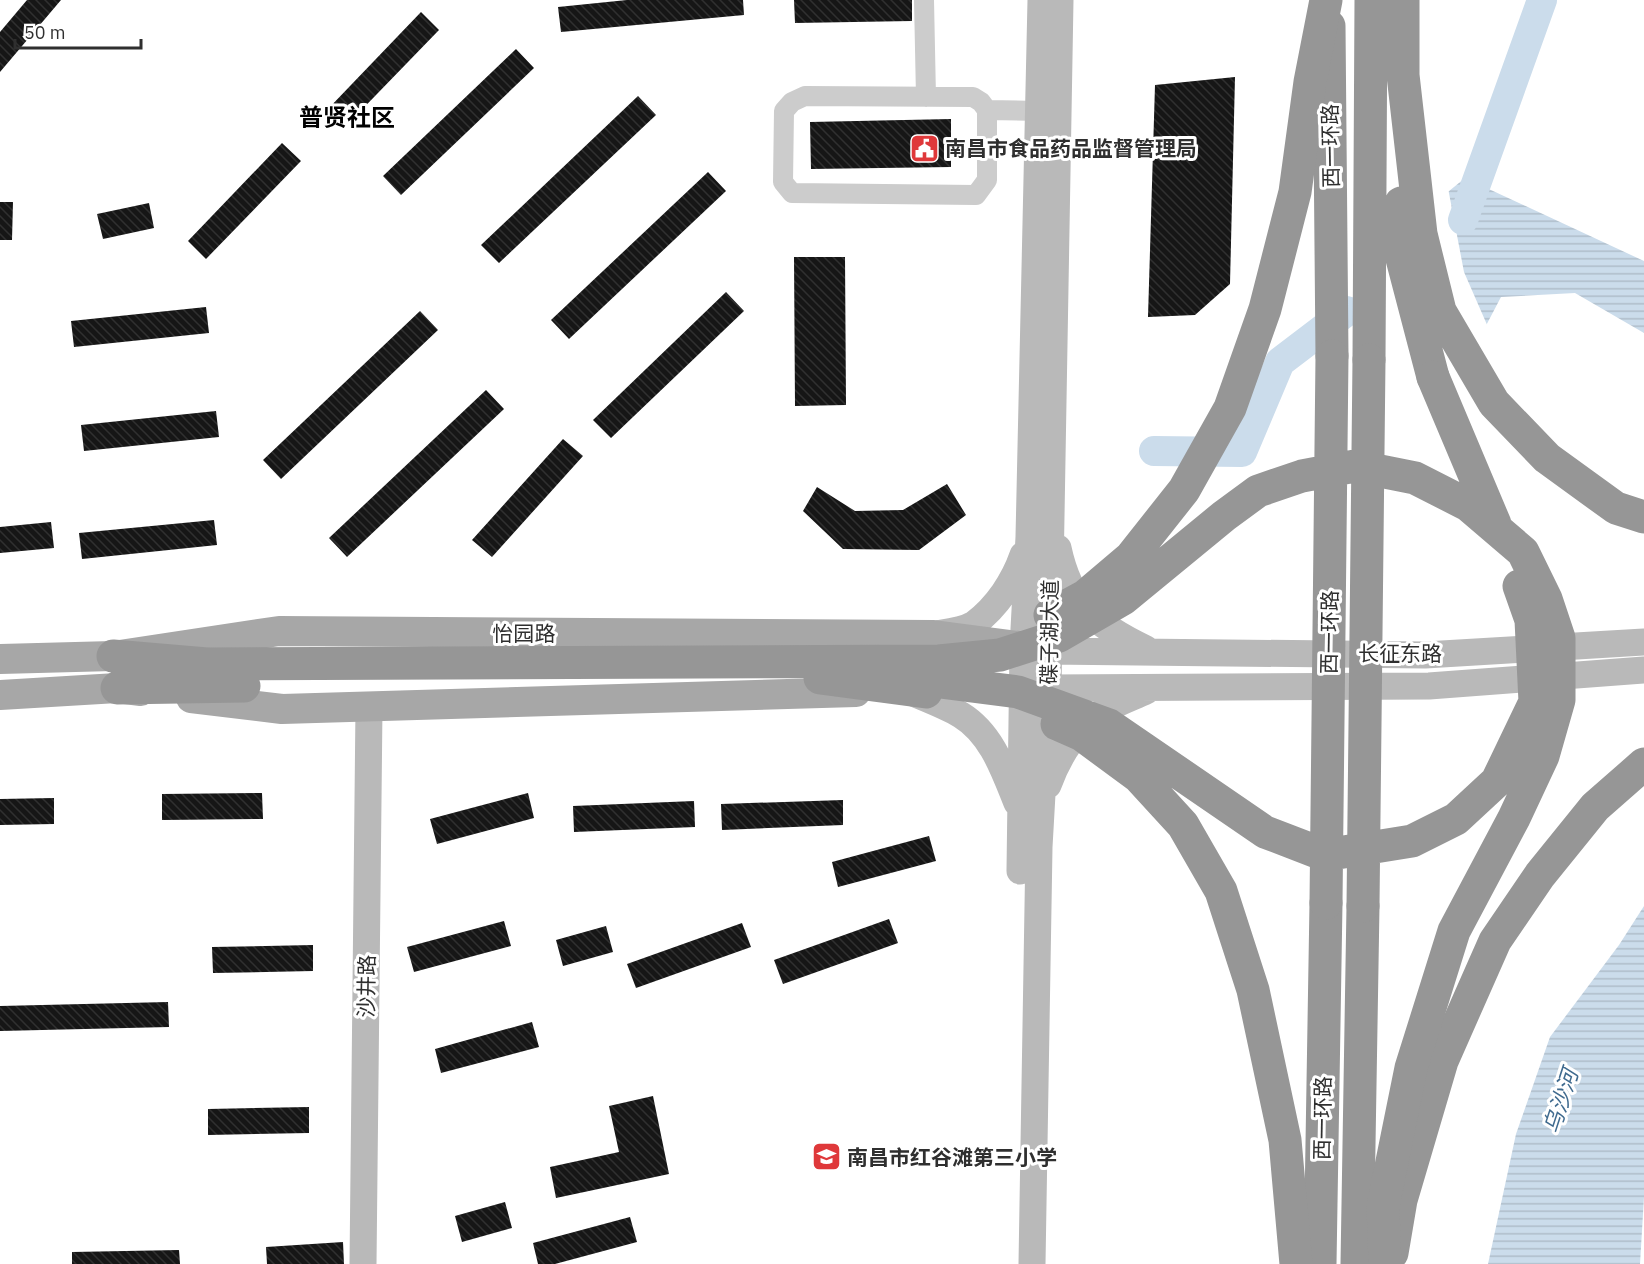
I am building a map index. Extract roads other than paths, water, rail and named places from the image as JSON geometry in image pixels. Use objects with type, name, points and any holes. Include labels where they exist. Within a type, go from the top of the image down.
[{"type":"highway","points":[[828,669],[946,651],[1021,631],[1085,596],[1131,557],[1184,490],[1230,408],[1265,309],[1295,192],[1310,82],[1327,0]]},
{"type":"highway","name":"西一环路","points":[[1320,1264],[1332,380],[1327,0]]},
{"type":"highway","name":"西一环路","points":[[1357,1264],[1363,894],[1371,0]]},
{"type":"highway","points":[[112,656],[207,664],[828,669],[1018,692],[1109,725],[1265,832],[1325,855],[1412,841],[1455,819],[1497,781],[1535,702],[1531,620],[1505,550],[1433,377],[1400,251],[1403,0]]},
{"type":"highway","points":[[1403,75],[1421,234],[1440,311],[1494,403],[1547,458],[1616,508],[1644,517]]},
{"type":"highway","points":[[117,688],[828,669],[1000,655],[1059,636],[1124,599],[1258,490],[1302,476],[1355,466],[1415,478],[1468,504],[1523,552],[1546,599],[1559,638],[1559,700],[1543,756],[1514,818],[1454,931],[1411,1068],[1383,1206],[1385,1264]]},
{"type":"highway","points":[[828,669],[940,693],[1016,705],[1082,735],[1139,777],[1183,825],[1221,891],[1253,990],[1285,1140],[1296,1264]]},
{"type":"highway","points":[[1390,1264],[1401,1200],[1442,1061],[1495,941],[1540,876],[1596,807],[1644,764]]},
{"type":"main road","name":"碟子湖大道","points":[[1014,1264],[1036,688],[1036,649],[1029,537],[1041,0]]},
{"type":"main road","name":"碟子湖大道","points":[[1036,649],[1051,512],[1060,0]]},
{"type":"main road","points":[[1051,512],[1060,560],[1067,581],[1089,614],[1121,637],[1153,652]]},
{"type":"main road","points":[[932,635],[972,625],[992,607],[1015,576],[1029,537]]},
{"type":"main road","name":"怡园路","points":[[0,659],[112,656],[279,632],[932,635],[1036,649]]},
{"type":"main road","name":"长征东路","points":[[1036,649],[1425,655],[1643,642]]},
{"type":"main road","name":"长征东路","points":[[1036,688],[1429,686],[1643,670]]},
{"type":"main road","points":[[0,695],[117,688],[282,709],[1036,688]]},
{"type":"main road","points":[[906,690],[962,715],[984,735],[1032,807],[1053,770],[1085,725],[1107,709],[1153,688]]},
{"type":"main road","name":"沙井路","points":[[363,1264],[369,707]]},
{"type":"main road","name":"碟子湖大道","points":[[1032,807],[1039,847],[1032,1264]]},
{"type":"street","points":[[924,0],[926,97]]},
{"type":"street","points":[[806,96],[972,97],[981,102],[987,110],[987,180],[976,195],[792,193],[783,182],[784,111],[792,102],[806,96]]},
{"type":"street","points":[[987,110],[1039,111]]},
{"type":"water","points":[[1465,178],[1644,261],[1644,333],[1575,293],[1501,297],[1458,379],[1311,304]]},
{"type":"water","name":"乌沙河","points":[[1644,906],[1644,1197],[1640,1264],[1488,1264],[1516,1134],[1550,1037],[1619,945]]},
{"type":"waterway","points":[[1463,220],[1542,0]]},
{"type":"waterway","points":[[1154,451],[1242,452],[1280,362],[1347,311]]},
{"type":"place","name":"南昌市食品药品监督管理局","points":[[924,148]]},
{"type":"place","name":"南昌市红谷滩第三小学","points":[[826,1157]]},
{"type":"district","name":"普贤社区","points":[[347,117]]}]
